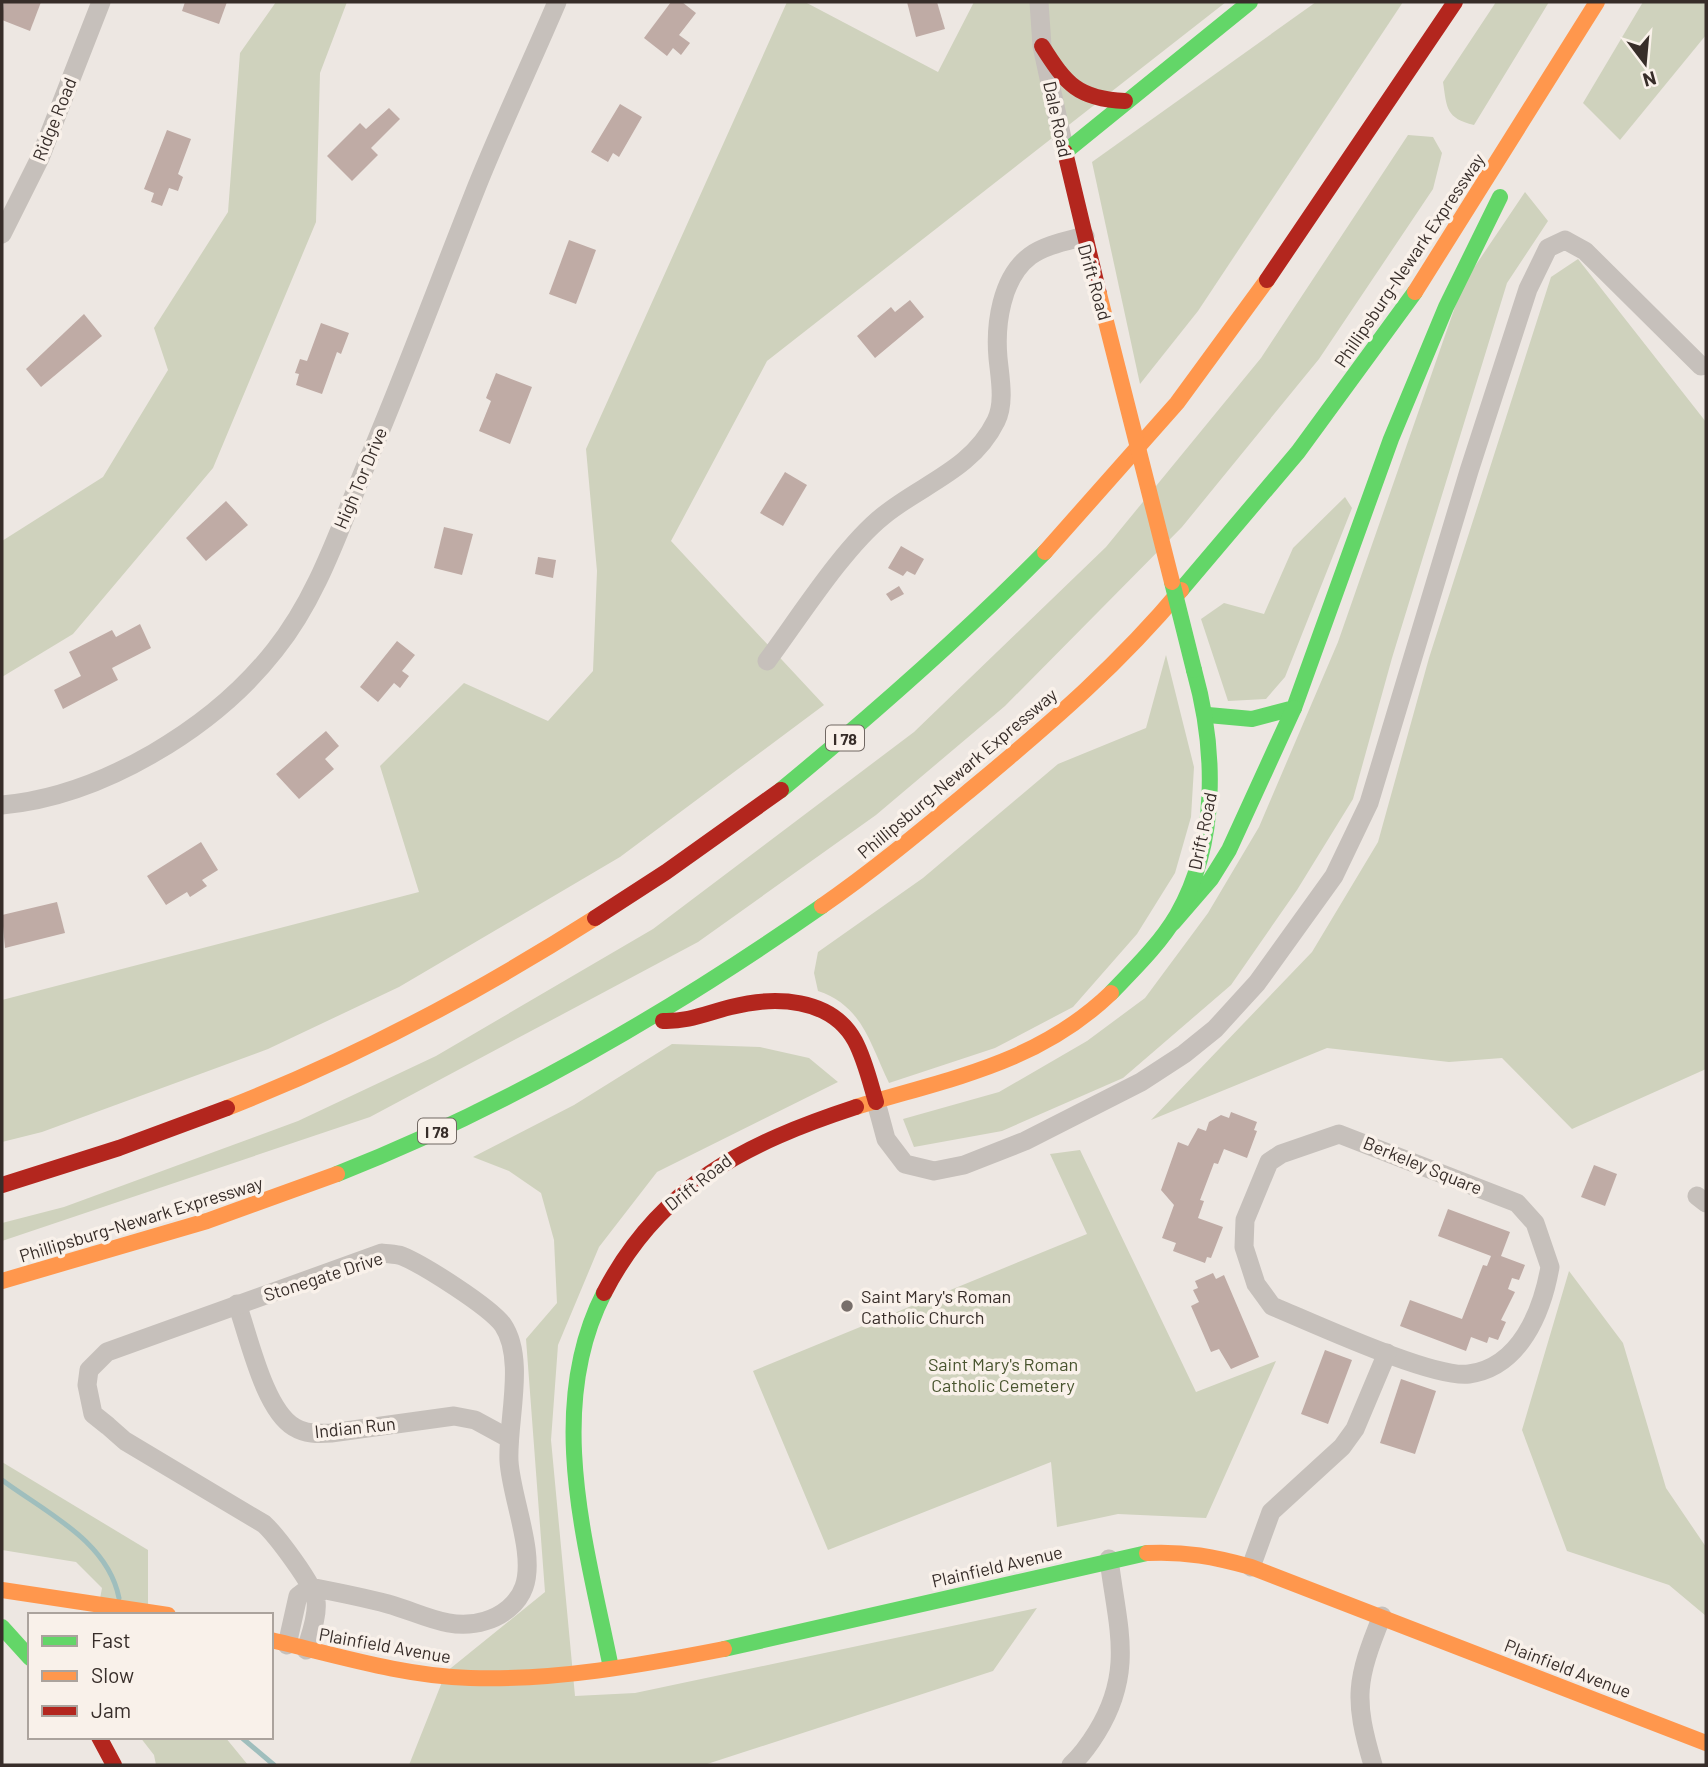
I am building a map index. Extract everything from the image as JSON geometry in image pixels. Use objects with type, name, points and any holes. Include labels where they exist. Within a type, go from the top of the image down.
[{"type":"main road","points":[[1065,152],[1250,2]]},
{"type":"main road","name":"I 78","points":[[2,1185],[68,1165],[245,1101],[372,1044],[482,987],[565,941],[708,845],[826,754],[901,691],[1026,575],[1171,412],[1334,186],[1455,2]]},
{"type":"main road","name":"Phillipsburg-Newark Expressway","points":[[2,1282],[205,1223],[345,1170],[493,1105],[650,1020],[766,946],[850,887],[950,809],[1117,663],[1236,528],[1361,370],[1441,253],[1597,2]]},
{"type":"main road","points":[[1042,46],[1073,89],[1097,101],[1125,101]]},
{"type":"main road","points":[[1173,923],[1211,879],[1229,850],[1294,708],[1391,439],[1446,307],[1507,179],[1515,135]]},
{"type":"main road","name":"Dale Road","points":[[1065,152],[1084,236]]},
{"type":"main road","name":"Drift Road","points":[[611,1668],[578,1491],[572,1444],[573,1402],[589,1329],[601,1300],[641,1233],[660,1212],[710,1169],[737,1152],[790,1129],[1012,1060],[1058,1037],[1094,1011],[1173,923],[1188,891],[1211,803],[1213,760],[1208,715],[1194,670],[1084,236]]},
{"type":"main road","points":[[1208,715],[1252,719],[1294,708]]},
{"type":"main road","points":[[650,1020],[684,1023],[708,1013],[764,1000],[809,1004],[830,1015],[848,1030],[855,1042],[876,1102]]},
{"type":"main road","name":"Plainfield Avenue","points":[[288,1645],[409,1672],[470,1678],[611,1668],[746,1645],[1109,1559],[1180,1551],[1206,1554],[1251,1567],[1706,1743]]},
{"type":"main road","points":[[2,1590],[157,1613]]},
{"type":"main road","points":[[2,1627],[28,1656]]},
{"type":"main road","points":[[100,1739],[114,1765]]},
{"type":"street","name":"Ridge Road","points":[[2,234],[40,158],[101,2]]},
{"type":"street","name":"High Tor Drive","points":[[2,805],[56,795],[129,765],[202,722],[250,680],[278,647],[310,596],[416,346],[478,184],[557,2]]},
{"type":"street","name":"Dale Road","points":[[1039,2],[1042,46],[1065,152]]},
{"type":"street","name":"Drift Road","points":[[767,660],[850,552],[882,516],[967,461],[996,420],[1002,390],[996,342],[1002,304],[1010,279],[1028,257],[1040,250],[1084,236]]},
{"type":"street","points":[[876,1102],[886,1139],[905,1164],[934,1171],[964,1165],[1026,1141],[1141,1082],[1184,1054],[1215,1029],[1257,983],[1334,876],[1369,803],[1469,471],[1528,289],[1548,248],[1565,240],[1585,251],[1701,366]]},
{"type":"street","name":"Berkeley Square","points":[[1351,1136],[1517,1203],[1535,1223],[1550,1267],[1523,1340],[1516,1351],[1480,1372],[1457,1375],[1387,1353],[1272,1306],[1256,1284],[1242,1234],[1261,1176],[1269,1161],[1281,1154],[1327,1137],[1351,1136]]},
{"type":"street","name":"Stonegate Drive","points":[[382,1253],[401,1256],[491,1313],[504,1326],[515,1357],[508,1438],[510,1479],[526,1563],[525,1586],[512,1606],[486,1621],[452,1624],[386,1604],[310,1587],[279,1538],[264,1524],[125,1441],[93,1414],[87,1385],[89,1370],[107,1352],[237,1304],[382,1253]]},
{"type":"street","name":"Indian Run","points":[[237,1304],[273,1405],[295,1428],[316,1434],[331,1433],[454,1416],[475,1420],[508,1438]]},
{"type":"street","points":[[1251,1567],[1271,1512],[1342,1447],[1355,1429],[1387,1353]]},
{"type":"street","points":[[1070,1765],[1083,1755],[1119,1686],[1120,1643],[1109,1559]]},
{"type":"street","points":[[288,1645],[299,1596],[310,1587]]},
{"type":"street","points":[[1373,1765],[1361,1725],[1358,1693],[1362,1666],[1382,1616]]},
{"type":"green space","points":[[276,2],[347,2],[320,73],[316,222],[213,468],[73,634],[2,677],[2,541],[103,477],[168,370],[154,328],[228,212],[240,53]]},
{"type":"green space","points":[[787,2],[805,2],[938,72],[974,2],[1226,2],[767,361],[671,541],[824,705],[620,857],[399,987],[268,1049],[42,1132],[2,1142],[2,1000],[419,892],[380,766],[464,683],[548,721],[593,671],[597,571],[586,449]]},
{"type":"green space","points":[[1316,2],[1403,2],[1198,311],[1140,384],[1092,162]]},
{"type":"green space","points":[[1496,2],[1549,2],[1474,125],[1458,119],[1450,111],[1443,82]]},
{"type":"green space","points":[[1643,2],[1706,2],[1706,35],[1620,140],[1583,103]]},
{"type":"green space","points":[[1408,135],[1433,137],[1442,153],[1433,189],[1319,359],[1182,527],[1005,706],[876,815],[698,942],[370,1117],[2,1241],[2,1223],[64,1207],[298,1121],[436,1056],[653,929],[914,732],[1106,547],[1261,358]]},
{"type":"green space","points":[[1525,192],[1548,221],[1507,283],[1392,658],[1353,799],[1297,890],[1231,985],[1123,1078],[1002,1131],[914,1147],[903,1119],[999,1092],[1087,1041],[1145,998],[1208,913],[1259,827],[1338,642],[1463,284]]},
{"type":"green space","points":[[1578,259],[1706,422],[1706,1069],[1572,1129],[1502,1058],[1449,1062],[1327,1048],[1151,1120],[1312,952],[1378,842],[1429,658],[1551,277]]},
{"type":"green space","points":[[1345,497],[1352,508],[1285,677],[1266,699],[1228,701],[1201,619],[1224,603],[1264,614],[1293,548]]},
{"type":"green space","points":[[1166,655],[1194,767],[1191,817],[1175,873],[1137,934],[1073,1007],[995,1048],[889,1083],[855,1016],[845,1006],[818,991],[814,973],[818,952],[923,878],[1058,764],[1146,728]]},
{"type":"green space","points":[[672,1044],[760,1047],[809,1058],[838,1082],[657,1172],[599,1247],[558,1345],[551,1440],[575,1696],[635,1693],[1037,1608],[993,1671],[704,1765],[409,1765],[446,1672],[545,1592],[526,1339],[557,1303],[554,1240],[541,1193],[509,1171],[473,1157],[574,1105]]},
{"type":"green space","name":"Saint Mary's Roman Catholic Cemetery","points":[[1080,1150],[1196,1392],[1276,1361],[1206,1518],[1118,1514],[1057,1527],[1051,1462],[828,1550],[753,1371],[1087,1234],[1050,1154]]},
{"type":"green space","points":[[1569,1271],[1623,1343],[1666,1488],[1706,1547],[1706,1616],[1669,1585],[1567,1551],[1522,1430]]},
{"type":"green space","points":[[2,1462],[148,1550],[148,1613],[97,1613],[102,1588],[76,1562],[2,1550]]},
{"type":"green space","points":[[142,1739],[227,1739],[248,1765],[156,1765],[154,1755]]},
{"type":"building","points":[[4,2],[41,2],[30,31],[2,20]]},
{"type":"building","points":[[185,2],[227,2],[219,24],[182,11]]},
{"type":"building","points":[[671,2],[682,2],[696,13],[679,35],[690,43],[681,55],[673,48],[667,56],[644,38]]},
{"type":"building","points":[[907,2],[937,2],[945,29],[916,37]]},
{"type":"building","points":[[620,104],[642,117],[619,157],[613,153],[608,162],[591,152]]},
{"type":"building","points":[[389,108],[400,119],[371,148],[378,155],[352,181],[327,156],[360,123],[366,129]]},
{"type":"building","points":[[167,130],[191,139],[178,174],[183,177],[178,191],[169,188],[162,206],[151,202],[154,193],[144,189]]},
{"type":"building","points":[[569,240],[596,250],[576,304],[549,294]]},
{"type":"building","points":[[910,300],[924,317],[875,358],[857,336],[891,307],[895,312]]},
{"type":"building","points":[[84,314],[102,336],[41,387],[26,369]]},
{"type":"building","points":[[321,323],[349,333],[341,354],[337,352],[322,394],[296,385],[299,374],[295,373],[300,359],[307,361]]},
{"type":"building","points":[[496,373],[532,387],[510,444],[479,431],[491,401],[486,398]]},
{"type":"building","points":[[785,472],[807,485],[783,526],[760,513]]},
{"type":"building","points":[[226,501],[248,525],[206,561],[186,538]]},
{"type":"building","points":[[444,527],[473,534],[462,575],[434,568]]},
{"type":"building","points":[[901,546],[924,559],[915,575],[907,571],[903,576],[888,568]]},
{"type":"building","points":[[538,557],[556,560],[553,578],[535,574]]},
{"type":"building","points":[[899,586],[904,594],[891,601],[886,594]]},
{"type":"building","points":[[140,624],[151,648],[112,668],[118,680],[63,709],[54,690],[81,676],[69,652],[112,630],[116,637]]},
{"type":"building","points":[[397,641],[415,655],[402,671],[409,676],[400,688],[394,683],[378,702],[360,687]]},
{"type":"building","points":[[326,731],[339,746],[325,759],[334,769],[299,799],[276,774]]},
{"type":"building","points":[[201,842],[218,870],[202,880],[207,886],[190,897],[187,892],[166,905],[147,876]]},
{"type":"building","points":[[57,902],[65,933],[5,948],[2,915]]},
{"type":"building","points":[[1231,1112],[1257,1122],[1254,1130],[1257,1131],[1247,1158],[1224,1149],[1218,1164],[1214,1163],[1200,1200],[1204,1201],[1198,1218],[1223,1227],[1211,1258],[1207,1257],[1205,1263],[1173,1251],[1176,1243],[1162,1238],[1174,1205],[1161,1190],[1178,1142],[1188,1146],[1198,1128],[1206,1131],[1209,1122],[1221,1115],[1229,1118]]},
{"type":"building","points":[[1594,1165],[1617,1174],[1605,1206],[1581,1197]]},
{"type":"building","points":[[1448,1209],[1510,1232],[1501,1256],[1525,1265],[1519,1280],[1512,1278],[1508,1289],[1515,1292],[1501,1320],[1506,1322],[1498,1340],[1489,1337],[1487,1343],[1471,1337],[1466,1351],[1400,1326],[1410,1300],[1462,1319],[1483,1265],[1487,1266],[1491,1256],[1438,1236]]},
{"type":"building","points":[[1213,1273],[1216,1279],[1224,1275],[1259,1357],[1231,1369],[1219,1349],[1211,1352],[1191,1306],[1199,1302],[1193,1290],[1198,1288],[1195,1281]]},
{"type":"building","points":[[1325,1350],[1352,1360],[1328,1424],[1301,1414]]},
{"type":"building","points":[[1401,1379],[1436,1391],[1415,1454],[1380,1443]]},
{"type":"waterway","points":[[2,1480],[55,1516],[88,1544],[113,1578],[119,1598]]},
{"type":"waterway","points":[[243,1739],[274,1765]]},
{"type":"traffic: fast","points":[[1065,152],[1250,2]]},
{"type":"traffic: fast","points":[[1208,715],[1252,719],[1294,708],[1391,439],[1446,307],[1500,197]]},
{"type":"traffic: fast","points":[[1181,590],[1298,452],[1415,292]]},
{"type":"traffic: fast","points":[[781,790],[916,674],[1045,552]]},
{"type":"traffic: fast","points":[[1172,582],[1194,670]]},
{"type":"traffic: fast","points":[[1111,993],[1170,926],[1191,887],[1200,857],[1210,794],[1207,731],[1194,670]]},
{"type":"traffic: fast","points":[[1173,923],[1211,879],[1229,850],[1294,708]]},
{"type":"traffic: fast","points":[[337,1174],[464,1118],[587,1054],[706,983],[822,906]]},
{"type":"traffic: fast","points":[[604,1293],[586,1338],[576,1384],[574,1431],[582,1527],[611,1668]]},
{"type":"traffic: fast","points":[[724,1649],[1147,1553]]},
{"type":"traffic: fast","points":[[2,1627],[28,1656]]},
{"type":"traffic: slow","points":[[1415,292],[1597,2]]},
{"type":"traffic: slow","points":[[1045,552],[1177,403],[1267,280]]},
{"type":"traffic: slow","points":[[1099,294],[1172,582]]},
{"type":"traffic: slow","points":[[822,906],[922,829],[1060,713],[1134,642],[1181,590]]},
{"type":"traffic: slow","points":[[227,1108],[322,1068],[416,1022],[507,972],[595,918]]},
{"type":"traffic: slow","points":[[856,1107],[958,1077],[1023,1053],[1083,1017],[1111,993]]},
{"type":"traffic: slow","points":[[2,1281],[207,1221],[337,1174]]},
{"type":"traffic: slow","points":[[1147,1553],[1200,1556],[1251,1567],[1706,1743]]},
{"type":"traffic: slow","points":[[2,1590],[155,1613]]},
{"type":"traffic: slow","points":[[273,1640],[395,1669],[470,1678],[566,1674],[630,1666],[724,1649]]},
{"type":"traffic: jam","points":[[1267,280],[1455,2]]},
{"type":"traffic: jam","points":[[1042,46],[1066,80],[1084,93],[1125,101]]},
{"type":"traffic: jam","points":[[1065,152],[1099,294]]},
{"type":"traffic: jam","points":[[595,918],[666,872],[781,790]]},
{"type":"traffic: jam","points":[[663,1021],[689,1019],[765,1001],[800,1003],[817,1008],[845,1026],[855,1041],[876,1102]]},
{"type":"traffic: jam","points":[[604,1293],[626,1256],[651,1224],[709,1173],[778,1136],[856,1107]]},
{"type":"traffic: jam","points":[[2,1185],[119,1148],[227,1108]]},
{"type":"traffic: jam","points":[[100,1739],[114,1765]]},
{"type":"place","name":"Saint Mary's Roman Catholic Church","points":[[847,1306]]}]
